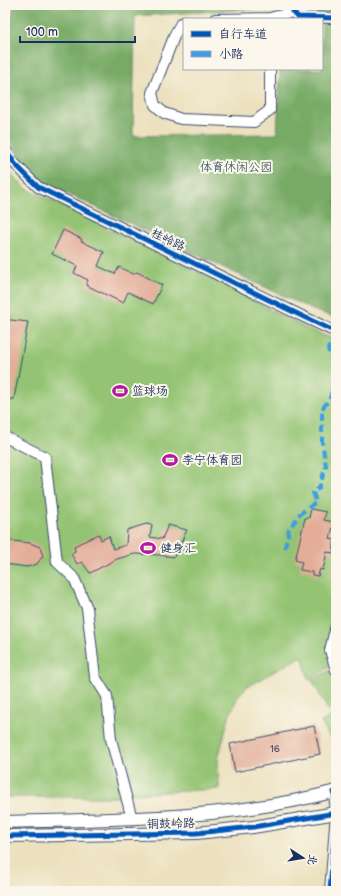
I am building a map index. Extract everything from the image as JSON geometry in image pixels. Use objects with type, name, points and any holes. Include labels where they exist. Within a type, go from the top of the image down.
[{"type":"main road","name":"铜鼓岭路","points":[[5,822],[132,819],[193,815],[264,807],[304,800],[335,792]]},
{"type":"main road","name":"铜鼓岭路","points":[[5,836],[196,834],[253,827],[336,813]]},
{"type":"street","points":[[270,18],[297,8],[298,17],[336,18]]},
{"type":"street","points":[[183,23],[175,34],[152,93],[155,105],[164,113],[182,119],[254,122],[270,110],[270,70]]},
{"type":"street","name":"桂岭路","points":[[5,148],[15,164],[38,186],[290,311],[336,332]]},
{"type":"street","points":[[5,437],[45,457],[57,562],[74,578],[87,608],[95,677],[107,696],[111,739],[132,819]]},
{"type":"street","points":[[335,664],[330,650],[336,626]]},
{"type":"street","points":[[330,891],[336,813],[335,792]]},
{"type":"green space","name":"体育休闲公园","points":[[14,5],[284,5],[269,8],[135,16],[133,136],[277,134],[280,70],[323,70],[323,21],[336,23],[336,318],[313,310],[45,183],[25,165],[5,133],[5,51]]},
{"type":"green space","points":[[315,5],[336,5],[336,13],[311,13],[310,7]]},
{"type":"green space","name":"李宁体育园","points":[[5,164],[9,171],[25,188],[217,281],[303,327],[336,340],[336,609],[328,646],[331,666],[309,680],[302,656],[248,686],[238,696],[229,717],[218,759],[219,789],[131,794],[128,797],[5,797]]},
{"type":"green space","points":[[329,671],[336,684],[336,706],[328,710],[312,680]]},
{"type":"green space","points":[[336,713],[336,735],[330,738],[321,722]]},
{"type":"building","points":[[63,230],[104,252],[98,266],[115,274],[119,267],[133,274],[137,272],[162,285],[153,304],[128,292],[123,303],[86,285],[88,280],[74,273],[77,266],[52,254]]},
{"type":"building","points":[[5,320],[28,322],[14,399],[5,400]]},
{"type":"building","points":[[311,509],[326,512],[324,520],[334,522],[330,539],[335,540],[333,553],[327,552],[323,570],[320,569],[318,576],[312,575],[312,572],[300,570],[302,562],[295,560],[305,518],[309,518]]},
{"type":"building","name":"健身汇","points":[[146,524],[152,525],[150,537],[162,539],[168,525],[187,530],[174,557],[134,554],[117,559],[90,573],[82,562],[77,564],[71,554],[75,551],[74,546],[99,534],[101,540],[109,536],[113,549],[126,545],[127,530]]},
{"type":"building","points":[[5,540],[30,543],[40,547],[43,556],[37,564],[27,567],[5,564]]},
{"type":"building","points":[[314,726],[320,754],[235,772],[230,744]]},
{"type":"marked path","points":[[285,548],[289,529],[300,514],[316,502],[313,493],[319,488],[326,466],[322,442],[322,410],[331,396],[336,372],[328,349],[336,332]]},
{"type":"cycle path","points":[[301,5],[296,6],[293,12],[298,17],[336,18]]},
{"type":"cycle path","points":[[5,149],[15,164],[38,187],[336,332]]},
{"type":"cycle path","points":[[330,891],[336,813],[334,792]]},
{"type":"cycle path","points":[[5,836],[196,833],[253,827],[336,813]]},
{"type":"place","name":"篮球场","points":[[120,391]]},
{"type":"place","name":"李宁体育园","points":[[170,460]]},
{"type":"place","name":"健身汇","points":[[148,548]]}]
